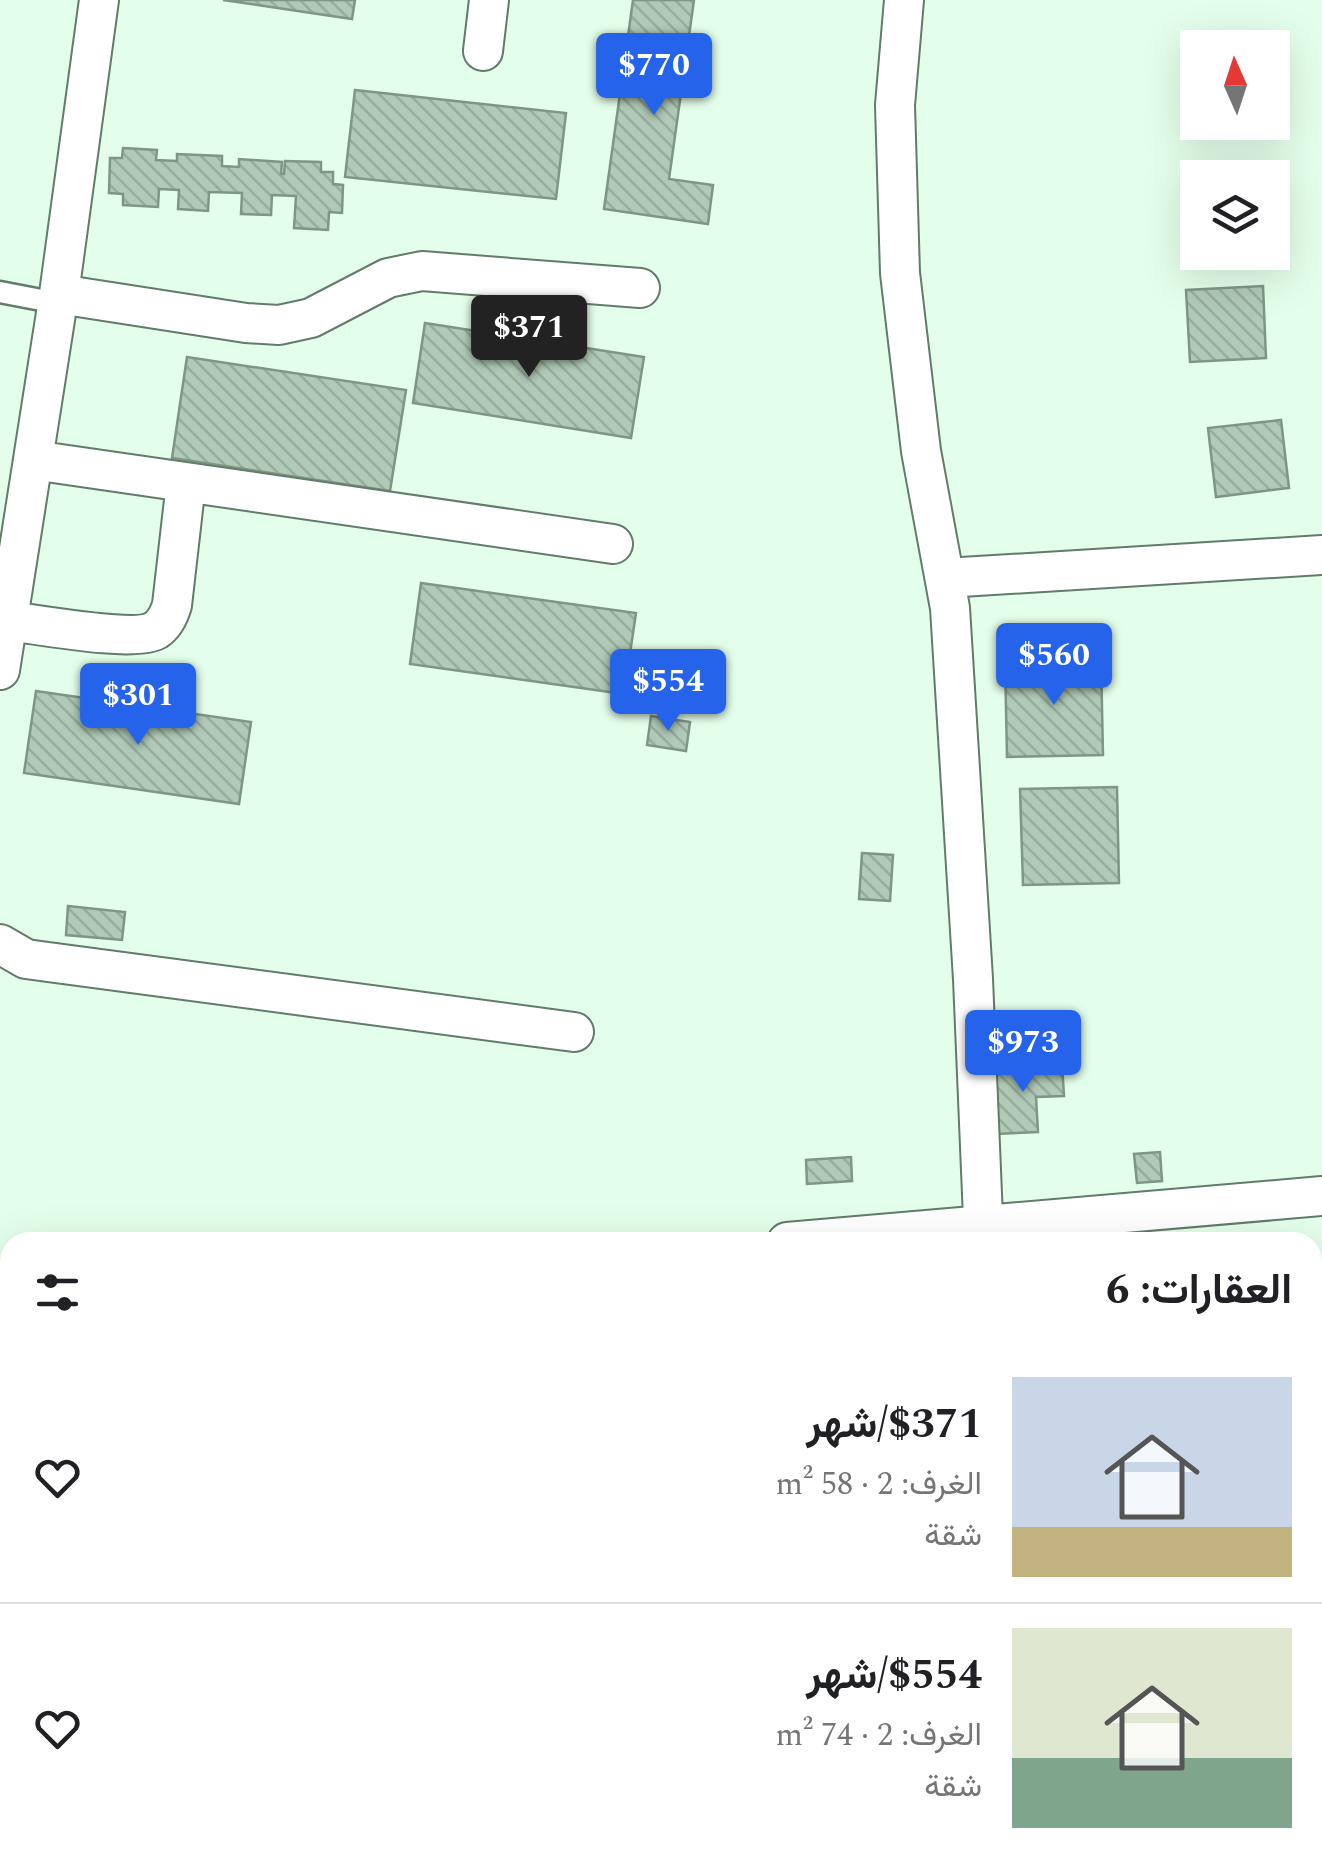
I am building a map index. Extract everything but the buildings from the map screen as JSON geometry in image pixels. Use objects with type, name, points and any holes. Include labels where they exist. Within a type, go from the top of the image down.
[{"type":"street","points":[[0,670],[58,298],[98,0]]},
{"type":"street","points":[[483,51],[489,0]]},
{"type":"street","points":[[904,0],[896,105],[900,273],[921,451],[950,608],[973,978],[983,1232]]},
{"type":"street","points":[[58,298],[263,326],[312,318],[388,278],[422,271],[640,288]]},
{"type":"street","points":[[33,460],[613,544]]},
{"type":"street","points":[[8,621],[132,635],[154,632],[169,616],[172,605],[186,483]]},
{"type":"street","points":[[944,578],[1322,556]]},
{"type":"street","points":[[0,944],[26,958],[48,962],[574,1032]]},
{"type":"street","points":[[1001,1232],[1322,1196]]},
{"type":"lane","points":[[0,292],[58,298]]}]
